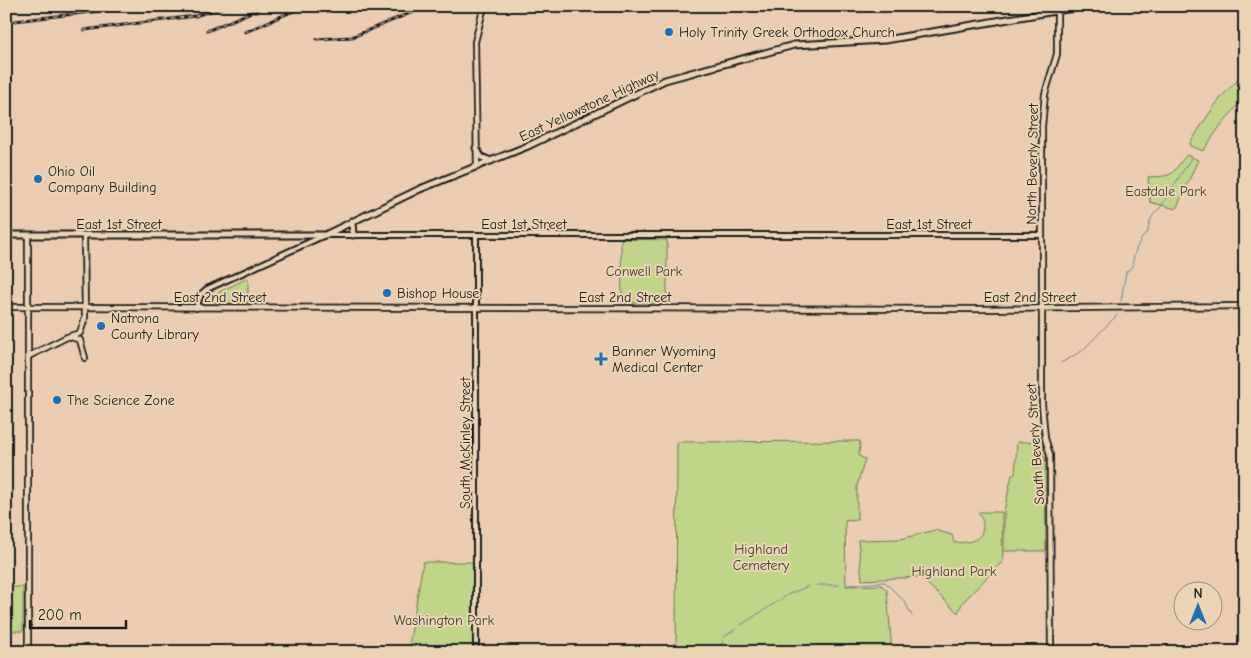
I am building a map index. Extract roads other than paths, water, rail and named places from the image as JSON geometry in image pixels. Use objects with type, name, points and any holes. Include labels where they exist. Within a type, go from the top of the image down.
[{"type":"main road","points":[[477,167],[475,42],[484,6]]},
{"type":"main road","name":"East Yellowstone Highway","points":[[325,235],[420,189],[492,161],[665,80],[710,70],[785,47],[817,42],[879,41],[1057,9],[1085,6]]},
{"type":"main road","name":"North Beverly Street","points":[[1042,235],[1042,110],[1047,85],[1056,58],[1057,9]]},
{"type":"main road","points":[[476,148],[481,157],[492,161]]},
{"type":"main road","points":[[352,221],[353,235]]},
{"type":"main road","name":"East 1st Street","points":[[6,235],[325,235]]},
{"type":"main road","points":[[28,235],[28,652]]},
{"type":"main road","points":[[29,356],[67,337],[80,333],[85,318],[84,235]]},
{"type":"main road","name":"South Beverly Street","points":[[1042,235],[1042,416],[1050,455],[1051,652]]},
{"type":"main road","name":"East 2nd Street","points":[[6,307],[476,310],[1245,306]]},
{"type":"main road","points":[[67,337],[80,340],[85,358]]},
{"type":"street","name":"East 1st Street","points":[[325,235],[1042,235]]},
{"type":"street","name":"East Yellowstone Highway","points":[[196,308],[201,294],[207,289],[325,235]]},
{"type":"street","name":"South McKinley Street","points":[[476,235],[476,652]]},
{"type":"waterway","points":[[1121,301],[1126,272],[1132,267],[1139,243],[1148,232],[1153,215],[1160,208],[1191,158]]},
{"type":"waterway","points":[[1061,363],[1082,351],[1117,315]]},
{"type":"waterway","points":[[847,585],[885,582],[905,602],[912,616]]},
{"type":"waterway","points":[[817,585],[839,585]]},
{"type":"waterway","points":[[741,625],[789,594],[809,586]]},
{"type":"waterway","points":[[720,652],[724,637],[736,629]]},
{"type":"railway","points":[[6,22],[142,6]]},
{"type":"railway","points":[[135,10],[172,6]]},
{"type":"railway","points":[[84,30],[195,16],[226,6]]},
{"type":"railway","points":[[207,31],[265,6]]},
{"type":"railway","points":[[245,32],[305,6]]},
{"type":"railway","points":[[317,39],[352,37],[427,6]]},
{"type":"place","name":"Holy Trinity Greek Orthodox Church","points":[[669,32]]},
{"type":"place","name":"Ohio Oil Company Building","points":[[38,179]]},
{"type":"place","name":"Bishop House","points":[[387,293]]},
{"type":"place","name":"Natrona County Library","points":[[101,326]]},
{"type":"place","name":"Banner Wyoming Medical Center","points":[[601,359]]},
{"type":"place","name":"The Science Zone","points":[[57,400]]},
{"type":"park label","name":"Eastdale Park","points":[[1166,191]]},
{"type":"park label","name":"Conwell Park","points":[[644,271]]},
{"type":"park label","name":"Highland Cemetery","points":[[761,558]]},
{"type":"park label","name":"Highland Park","points":[[954,571]]},
{"type":"park label","name":"Washington Park","points":[[444,620]]}]
